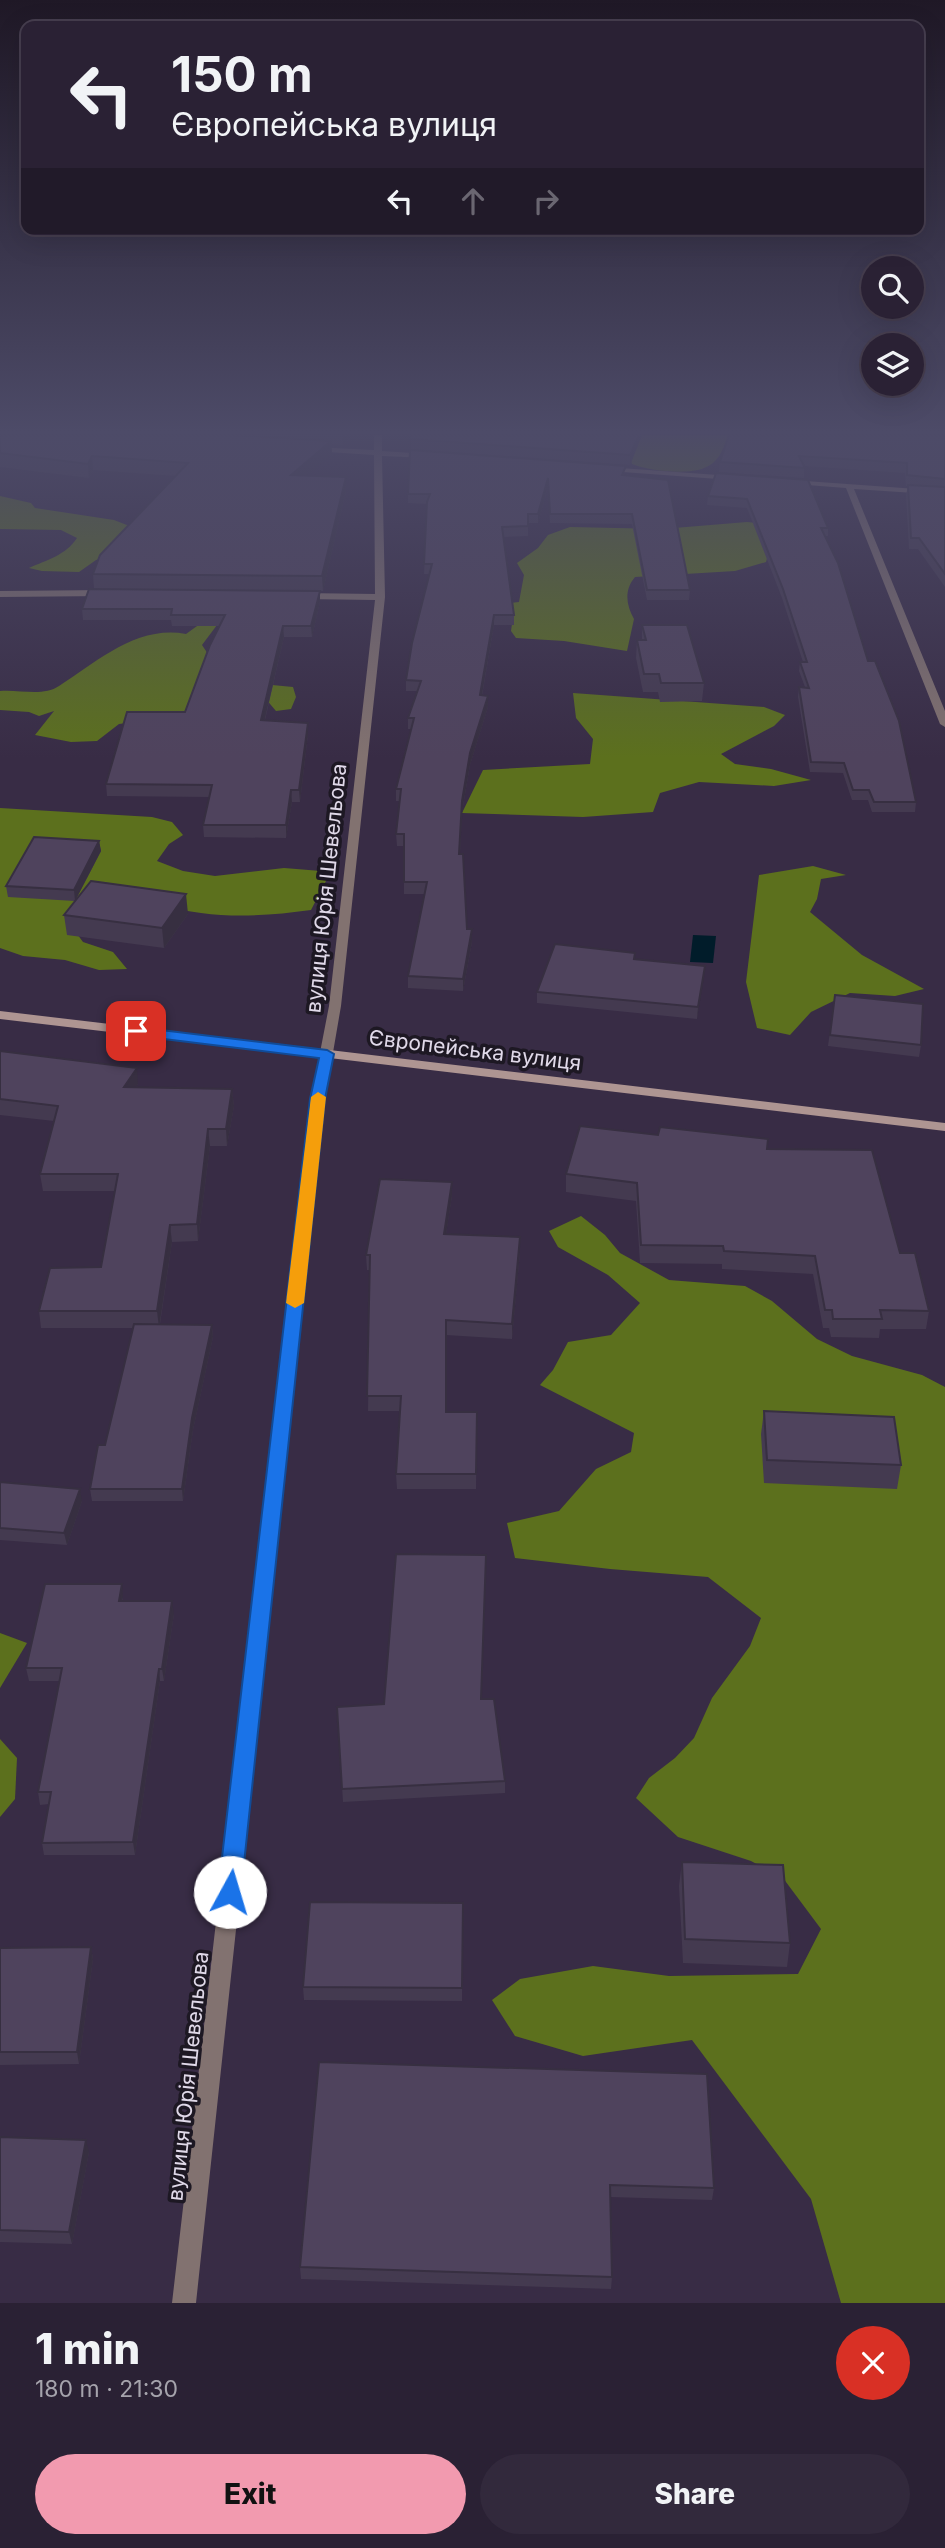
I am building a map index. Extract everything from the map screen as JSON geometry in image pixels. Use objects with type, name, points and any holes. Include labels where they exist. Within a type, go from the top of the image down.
[{"type":"main road","name":"Європейська вулиця","points":[[0,1016],[945,1127]]},
{"type":"street","name":"вулиця Юрія Шевельова","points":[[184,2303],[318,1099],[335,1006],[380,597],[379,542]]},
{"type":"street","points":[[872,542],[945,724]]},
{"type":"street","points":[[0,594],[121,593]]},
{"type":"street","points":[[284,596],[380,597]]},
{"type":"green space","points":[[129,542],[127,551],[96,560],[79,572],[29,568],[62,553],[73,544]]},
{"type":"green space","points":[[542,542],[771,542],[766,562],[735,571],[635,577],[628,592],[629,608],[634,619],[627,651],[564,641],[516,638],[511,631],[512,624],[483,606],[519,602],[524,575],[517,563]]},
{"type":"green space","points":[[204,621],[220,621],[202,645],[210,657],[207,679],[293,687],[296,697],[291,709],[276,711],[265,698],[188,715],[119,724],[97,741],[71,742],[35,735],[54,711],[39,716],[29,712],[0,710],[0,691],[38,692],[53,689],[134,640],[150,635],[186,634]]},
{"type":"green space","points":[[573,693],[764,707],[785,715],[774,726],[721,754],[735,764],[771,769],[811,780],[774,786],[699,782],[660,793],[653,812],[583,817],[462,813],[483,770],[590,764],[593,739],[576,718]]},
{"type":"green space","points":[[0,808],[152,817],[172,822],[183,835],[169,844],[157,861],[183,871],[215,876],[284,868],[321,871],[326,881],[311,910],[256,915],[215,915],[181,910],[120,895],[69,923],[83,942],[113,952],[127,969],[99,970],[65,960],[23,956],[0,948]]},
{"type":"green space","points":[[813,866],[846,875],[821,879],[817,899],[810,912],[862,955],[924,989],[895,996],[850,993],[811,1012],[790,1035],[757,1028],[746,982],[759,875]]},
{"type":"green space","points":[[581,1216],[605,1235],[620,1253],[669,1280],[745,1286],[772,1301],[817,1339],[852,1356],[922,1375],[945,1387],[945,2303],[841,2303],[811,2199],[692,2040],[583,2056],[515,2036],[492,2000],[520,1979],[593,1966],[669,1976],[798,1974],[821,1929],[783,1878],[751,1861],[678,1837],[636,1798],[649,1778],[675,1758],[694,1738],[712,1698],[750,1646],[761,1618],[708,1577],[515,1558],[507,1523],[559,1511],[596,1469],[631,1452],[634,1433],[540,1385],[553,1370],[568,1342],[611,1335],[640,1303],[608,1275],[558,1247],[549,1231]]},
{"type":"green space","points":[[0,1633],[27,1643],[0,1688]]},
{"type":"green space","points":[[0,1739],[17,1758],[15,1799],[0,1817]]},
{"type":"water","points":[[693,935],[716,936],[713,963],[690,962]]},
{"type":"building","points":[[112,542],[330,542],[322,576],[93,574],[100,555]]},
{"type":"building","points":[[425,542],[504,542],[514,615],[494,615],[480,695],[488,696],[470,753],[462,801],[459,854],[463,854],[467,929],[472,929],[463,979],[408,976],[427,882],[404,882],[404,834],[396,834],[401,789],[396,789],[414,718],[408,718],[421,681],[406,680],[412,643],[432,564],[424,564]]},
{"type":"building","points":[[638,542],[680,542],[690,590],[647,590]]},
{"type":"building","points":[[764,542],[828,542],[838,563],[868,661],[875,661],[899,721],[916,802],[874,802],[869,790],[853,790],[844,763],[811,762],[799,687],[809,688],[800,662],[807,662]]},
{"type":"building","points":[[922,542],[945,542],[945,574]]},
{"type":"building","points":[[89,589],[320,591],[311,626],[283,626],[261,720],[308,723],[299,790],[291,790],[286,825],[203,825],[212,785],[106,784],[127,712],[185,712],[210,645],[225,615],[171,615],[172,609],[82,609]]},
{"type":"building","points":[[642,625],[687,625],[704,683],[661,683],[659,674],[644,674],[637,640],[646,640]]},
{"type":"building","points":[[34,837],[99,841],[74,890],[6,886]]},
{"type":"building","points":[[91,881],[186,894],[162,928],[64,915]]},
{"type":"building","points":[[555,944],[635,953],[634,959],[705,966],[698,1007],[537,992]]},
{"type":"building","points":[[835,995],[923,1004],[921,1045],[830,1035]]},
{"type":"building","points":[[0,1051],[137,1068],[124,1087],[232,1089],[226,1129],[208,1129],[197,1224],[170,1225],[157,1311],[39,1311],[50,1268],[101,1267],[118,1174],[40,1174],[58,1106],[0,1099]]},
{"type":"building","points":[[580,1126],[658,1135],[660,1127],[768,1139],[767,1149],[872,1150],[900,1253],[915,1253],[929,1311],[880,1310],[882,1319],[833,1319],[832,1310],[825,1310],[815,1256],[724,1251],[723,1246],[641,1245],[637,1183],[566,1174]]},
{"type":"building","points":[[380,1179],[452,1182],[444,1234],[520,1237],[512,1324],[446,1320],[446,1412],[477,1412],[476,1474],[396,1474],[401,1396],[367,1396],[370,1255],[366,1255]]},
{"type":"building","points":[[134,1324],[212,1325],[192,1418],[182,1489],[90,1489],[98,1445],[105,1445]]},
{"type":"building","points":[[764,1411],[894,1417],[901,1465],[767,1460]]},
{"type":"building","points":[[0,1482],[80,1489],[64,1533],[0,1528]]},
{"type":"building","points":[[396,1554],[486,1555],[481,1699],[494,1699],[505,1781],[342,1789],[337,1707],[384,1704]]},
{"type":"building","points":[[45,1584],[122,1584],[119,1601],[172,1601],[133,1842],[42,1843],[51,1792],[38,1792],[62,1668],[26,1668]]},
{"type":"building","points":[[682,1862],[783,1865],[790,1943],[685,1939]]},
{"type":"building","points":[[310,1902],[463,1903],[462,1988],[303,1987]]},
{"type":"building","points":[[91,1947],[77,2052],[0,2052],[0,1948]]},
{"type":"building","points":[[319,2062],[707,2074],[714,2188],[610,2185],[612,2277],[300,2267]]},
{"type":"building","points":[[0,2137],[86,2140],[69,2232],[0,2230]]},
{"type":"slow traffic","points":[[295,1303],[318,1097]]},
{"type":"route","points":[[136,1031],[327,1054],[318,1099],[230,1892]]}]
